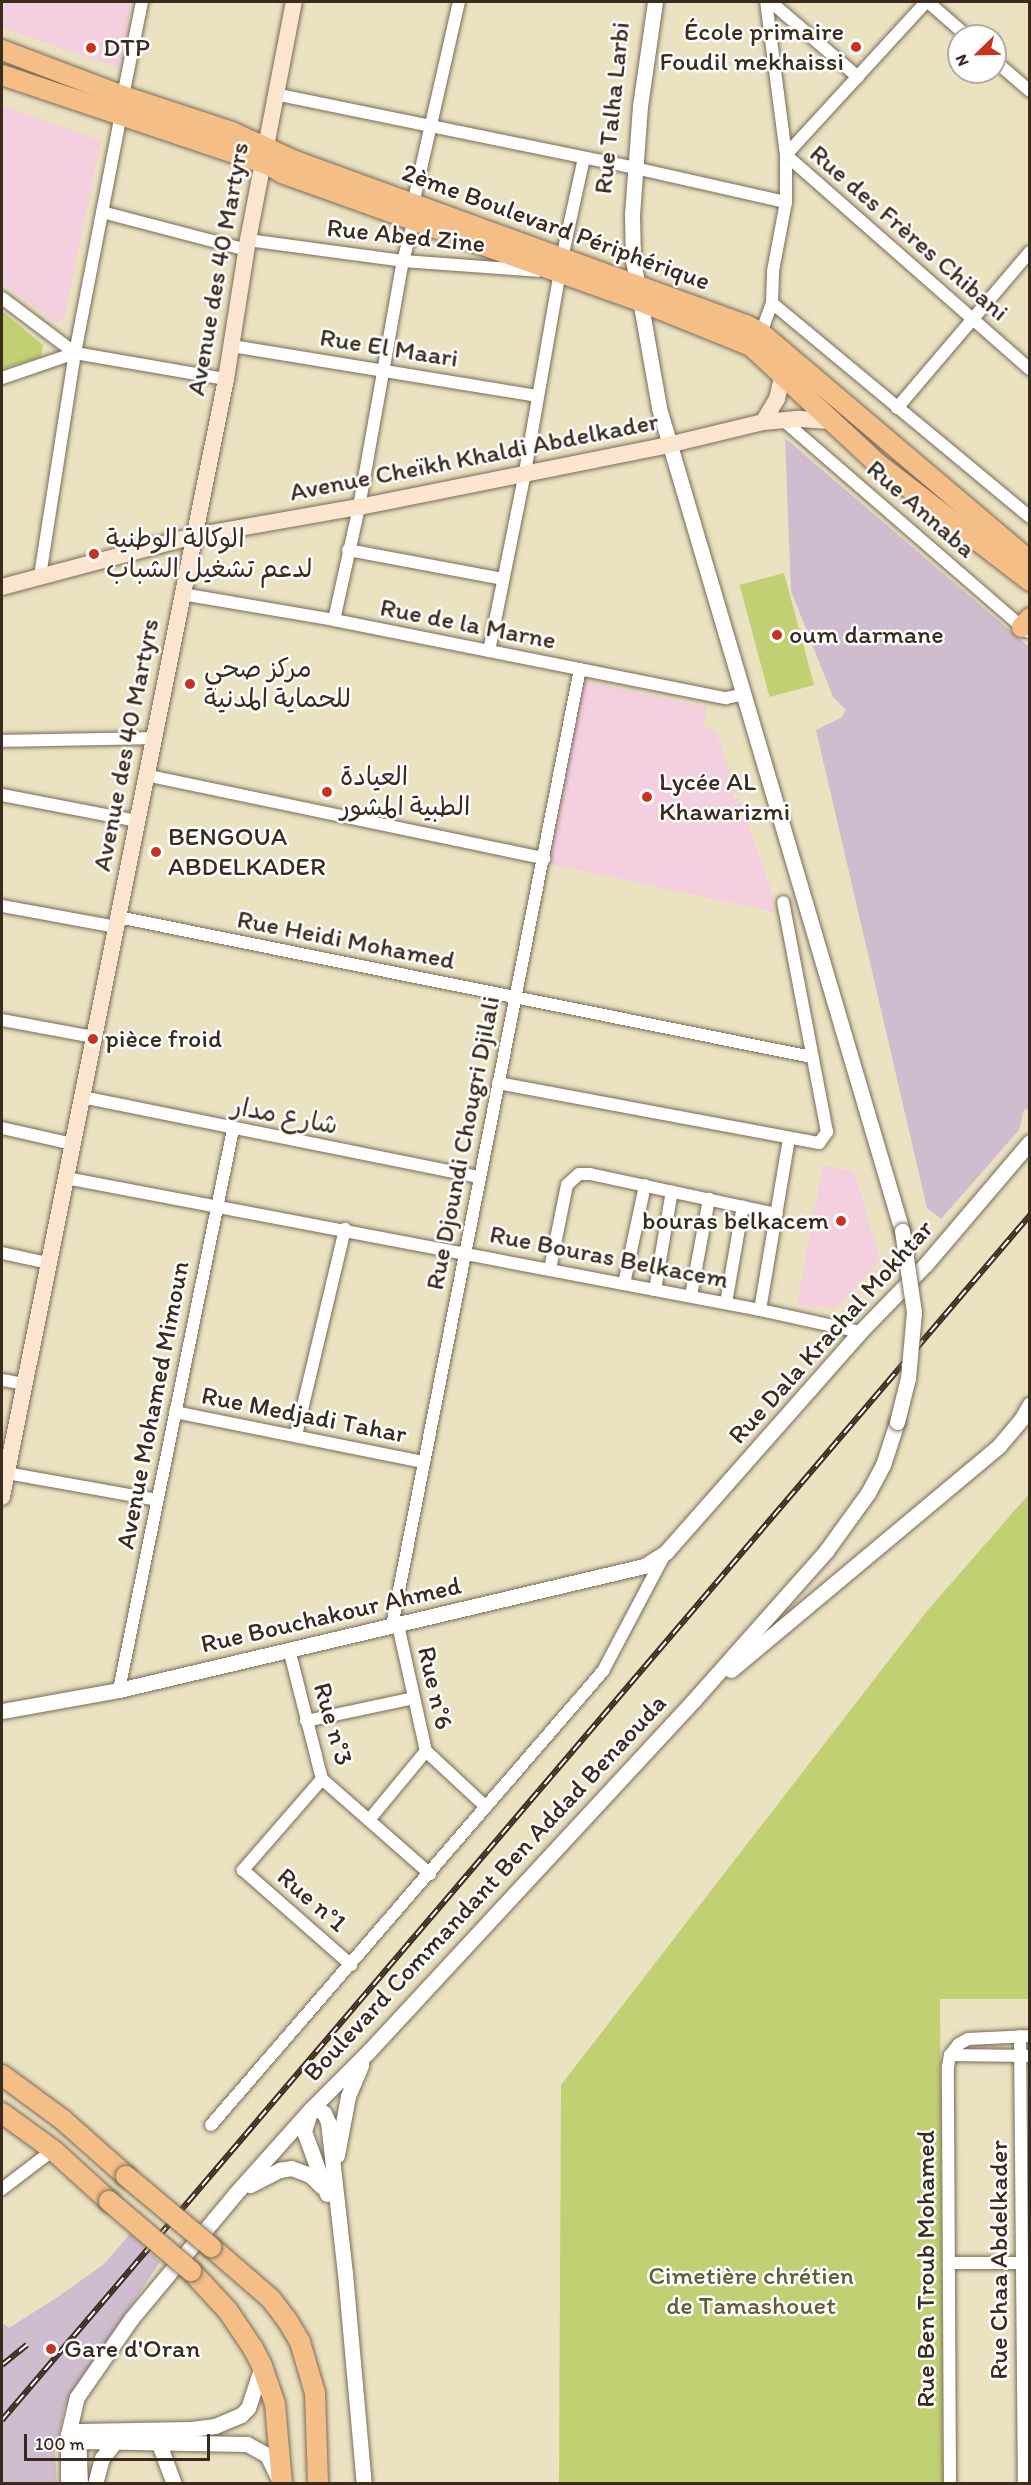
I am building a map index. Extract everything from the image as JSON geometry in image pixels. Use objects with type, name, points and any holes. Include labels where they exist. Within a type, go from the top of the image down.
[{"type":"main road","name":"Avenue des 40 Martyrs","points":[[2,1494],[152,738],[226,379],[247,245],[294,2]]},
{"type":"main road","name":"2ème Boulevard Périphérique","points":[[2,50],[122,105]]},
{"type":"main road","name":"2ème Boulevard Périphérique","points":[[2,75],[122,105],[264,154],[282,173],[414,212],[634,292],[761,333],[1029,561]]},
{"type":"main road","name":"2ème Boulevard Périphérique","points":[[634,292],[751,346],[783,373],[830,421],[878,464],[1029,581]]},
{"type":"main road","points":[[763,422],[777,399],[783,373]]},
{"type":"main road","name":"Avenue Cheïkh Khaldi Abdelkader","points":[[2,584],[194,536],[358,507],[668,445],[763,422],[830,421]]},
{"type":"main road","points":[[2,2074],[63,2120],[211,2247],[271,2300],[287,2320],[300,2342],[315,2393],[318,2484]]},
{"type":"main road","points":[[2,2113],[53,2150],[191,2271],[228,2311],[253,2348],[262,2366],[274,2404],[281,2484]]},
{"type":"street","points":[[40,576],[75,353],[142,2]]},
{"type":"street","points":[[334,620],[358,507],[403,261],[459,2]]},
{"type":"street","name":"Rue Talha Larbi","points":[[630,168],[648,2]]},
{"type":"street","points":[[655,2],[630,168],[634,292],[668,445],[745,694]]},
{"type":"street","points":[[761,333],[772,303],[773,271],[786,202],[786,155],[766,2]]},
{"type":"street","points":[[771,2],[858,77]]},
{"type":"street","points":[[786,155],[927,2],[953,24]]},
{"type":"street","points":[[1007,72],[1029,91]]},
{"type":"street","points":[[275,94],[786,202]]},
{"type":"street","name":"Rue des Frères Chibani","points":[[786,155],[1029,369]]},
{"type":"street","points":[[489,651],[525,472],[561,265],[584,158]]},
{"type":"street","name":"Rue Abed Zine","points":[[102,212],[247,245],[403,261],[561,265]]},
{"type":"street","points":[[897,408],[1029,252]]},
{"type":"street","points":[[2,298],[75,353],[226,379]]},
{"type":"street","points":[[772,303],[1029,517]]},
{"type":"street","name":"Rue El Maari","points":[[232,346],[382,368],[538,396]]},
{"type":"street","points":[[2,378],[75,353]]},
{"type":"street","name":"Rue Annaba","points":[[783,420],[1027,626]]},
{"type":"street","points":[[348,550],[503,579]]},
{"type":"street","name":"Rue de la Marne","points":[[182,594],[334,620],[726,698],[745,694]]},
{"type":"street","name":"Rue Djoundi Chougri Djilali","points":[[395,1626],[479,1177],[580,669]]},
{"type":"street","name":"Boulevard Commandant Ben Addad Benaouda","points":[[68,2484],[75,2436],[89,2378],[131,2319],[235,2194],[311,2109],[369,2051],[693,1701],[826,1551],[852,1517],[883,1465],[908,1378],[914,1322],[913,1292],[902,1231],[745,694]]},
{"type":"street","points":[[2,741],[152,738]]},
{"type":"street","points":[[145,775],[544,858]]},
{"type":"street","points":[[2,795],[137,821]]},
{"type":"street","points":[[498,1083],[819,1143],[827,1132],[783,902]]},
{"type":"street","name":"Rue Heidi Mohamed","points":[[2,906],[117,922],[514,997],[812,1057]]},
{"type":"street","points":[[2,1020],[93,1037]]},
{"type":"street","name":"شارع مدار","points":[[82,1097],[479,1177]]},
{"type":"street","points":[[2,1128],[73,1143]]},
{"type":"street","name":"Avenue Mohamed Mimoun","points":[[119,1690],[232,1129]]},
{"type":"street","points":[[760,1310],[789,1138]]},
{"type":"street","name":"Rue Dala Krachal Mokhtar","points":[[666,1552],[860,1332],[926,1264],[1029,1142]]},
{"type":"street","points":[[550,1269],[567,1185],[574,1177],[590,1174],[777,1214]]},
{"type":"street","name":"Rue Bouras Belkacem","points":[[66,1178],[465,1252],[726,1303],[860,1332]]},
{"type":"street","points":[[624,1284],[645,1185]]},
{"type":"street","points":[[655,1290],[672,1191]]},
{"type":"street","points":[[691,1296],[709,1199]]},
{"type":"street","points":[[726,1303],[743,1206]]},
{"type":"street","points":[[296,1435],[345,1229]]},
{"type":"street","points":[[2,1253],[48,1263]]},
{"type":"street","points":[[2,1380],[24,1384]]},
{"type":"street","points":[[693,1701],[998,1447],[1022,1418],[1029,1404]]},
{"type":"street","name":"Rue Medjadi Tahar","points":[[175,1412],[424,1462]]},
{"type":"street","points":[[6,1473],[157,1500]]},
{"type":"street","points":[[211,2125],[603,1671],[666,1552]]},
{"type":"street","name":"Rue Bouchakour Ahmed","points":[[2,1711],[119,1690],[395,1626],[644,1566],[666,1552]]},
{"type":"street","name":"Rue n°6","points":[[395,1626],[426,1751],[486,1807]]},
{"type":"street","name":"Rue n°3","points":[[289,1649],[322,1779],[430,1874]]},
{"type":"street","points":[[306,1721],[414,1698]]},
{"type":"street","points":[[369,1820],[426,1751]]},
{"type":"street","name":"Rue n°1","points":[[322,1779],[243,1869],[351,1965]]},
{"type":"street","points":[[950,2055],[959,2044],[976,2037],[1025,2036]]},
{"type":"street","name":"Rue Chaa Abdelkader","points":[[1024,2484],[1025,2036]]},
{"type":"street","points":[[336,2215],[337,2158],[343,2116],[354,2078],[369,2051]]},
{"type":"street","points":[[950,2055],[1025,2056]]},
{"type":"street","name":"Rue Ben Troub Mohamed","points":[[950,2055],[948,2067],[950,2484]]},
{"type":"street","points":[[336,2215],[306,2140],[305,2124],[311,2109],[321,2110],[328,2122],[336,2215],[346,2283],[364,2484]]},
{"type":"street","points":[[2,2189],[53,2150]]},
{"type":"street","points":[[235,2194],[268,2174],[291,2168],[310,2175],[327,2194]]},
{"type":"street","points":[[949,2263],[1025,2263]]},
{"type":"street","points":[[75,2436],[115,2442],[139,2442],[155,2436],[204,2428],[241,2415],[253,2400],[262,2366]]},
{"type":"street","points":[[75,2436],[155,2436],[247,2444],[267,2455],[281,2484]]},
{"type":"street","name":"Boulevard Commandant Ben Addad Benaouda","points":[[75,2436],[80,2484]]},
{"type":"street","points":[[155,2436],[174,2484]]},
{"type":"street","points":[[95,2484],[102,2458],[115,2442]]},
{"type":"street","points":[[139,2442],[166,2468]]},
{"type":"shaded area","name":"DTP","points":[[2,2],[131,2],[119,68],[2,28]]},
{"type":"shaded area","points":[[2,105],[101,141],[65,314],[58,324],[2,283]]},
{"type":"shaded area","points":[[785,438],[1029,647],[1029,1109],[1024,1110],[1019,1130],[941,1219],[927,1208],[816,730],[841,718],[846,710],[833,697],[791,591]]},
{"type":"shaded area","name":"Lycée AL Khawarizmi","points":[[584,681],[707,707],[703,727],[716,731],[735,787],[733,798],[739,799],[773,896],[774,912],[551,864],[551,853]]},
{"type":"shaded area","name":"bouras belkacem","points":[[823,1165],[854,1172],[880,1260],[836,1308],[797,1305]]},
{"type":"shaded area","name":"Gare d'Oran","points":[[130,2234],[160,2262],[65,2405],[55,2451],[57,2483],[2,2483],[2,2323],[9,2328],[59,2296],[103,2265]]},
{"type":"green space","points":[[2,311],[43,345],[41,357],[2,369]]},
{"type":"green space","name":"oum darmane","points":[[784,573],[814,685],[770,697],[740,585]]},
{"type":"green space","name":"Cimetière chrétien de Tamashouet","points":[[1029,1494],[1029,1999],[940,1999],[943,2483],[559,2483],[561,2085],[927,1611]]},
{"type":"railway","points":[[2,2420],[1030,1215]]},
{"type":"railway","points":[[2,2365],[27,2345]]},
{"type":"place","name":"École primaire Foudil mekhaissi","points":[[856,47]]},
{"type":"place","name":"DTP","points":[[91,48]]},
{"type":"place","name":"الوكالة الوطنية لدعم تشغيل الشباب","points":[[94,554]]},
{"type":"place","name":"oum darmane","points":[[777,635]]},
{"type":"place","name":"مركز صحي للحماية المدنية","points":[[190,684]]},
{"type":"place","name":"العيادة الطبية المشور","points":[[327,792]]},
{"type":"place","name":"Lycée AL Khawarizmi","points":[[647,797]]},
{"type":"place","name":"BENGOUA ABDELKADER","points":[[156,852]]},
{"type":"place","name":"pièce froid","points":[[93,1039]]},
{"type":"place","name":"bouras belkacem","points":[[841,1221]]},
{"type":"place","name":"Gare d'Oran","points":[[51,2349]]}]
